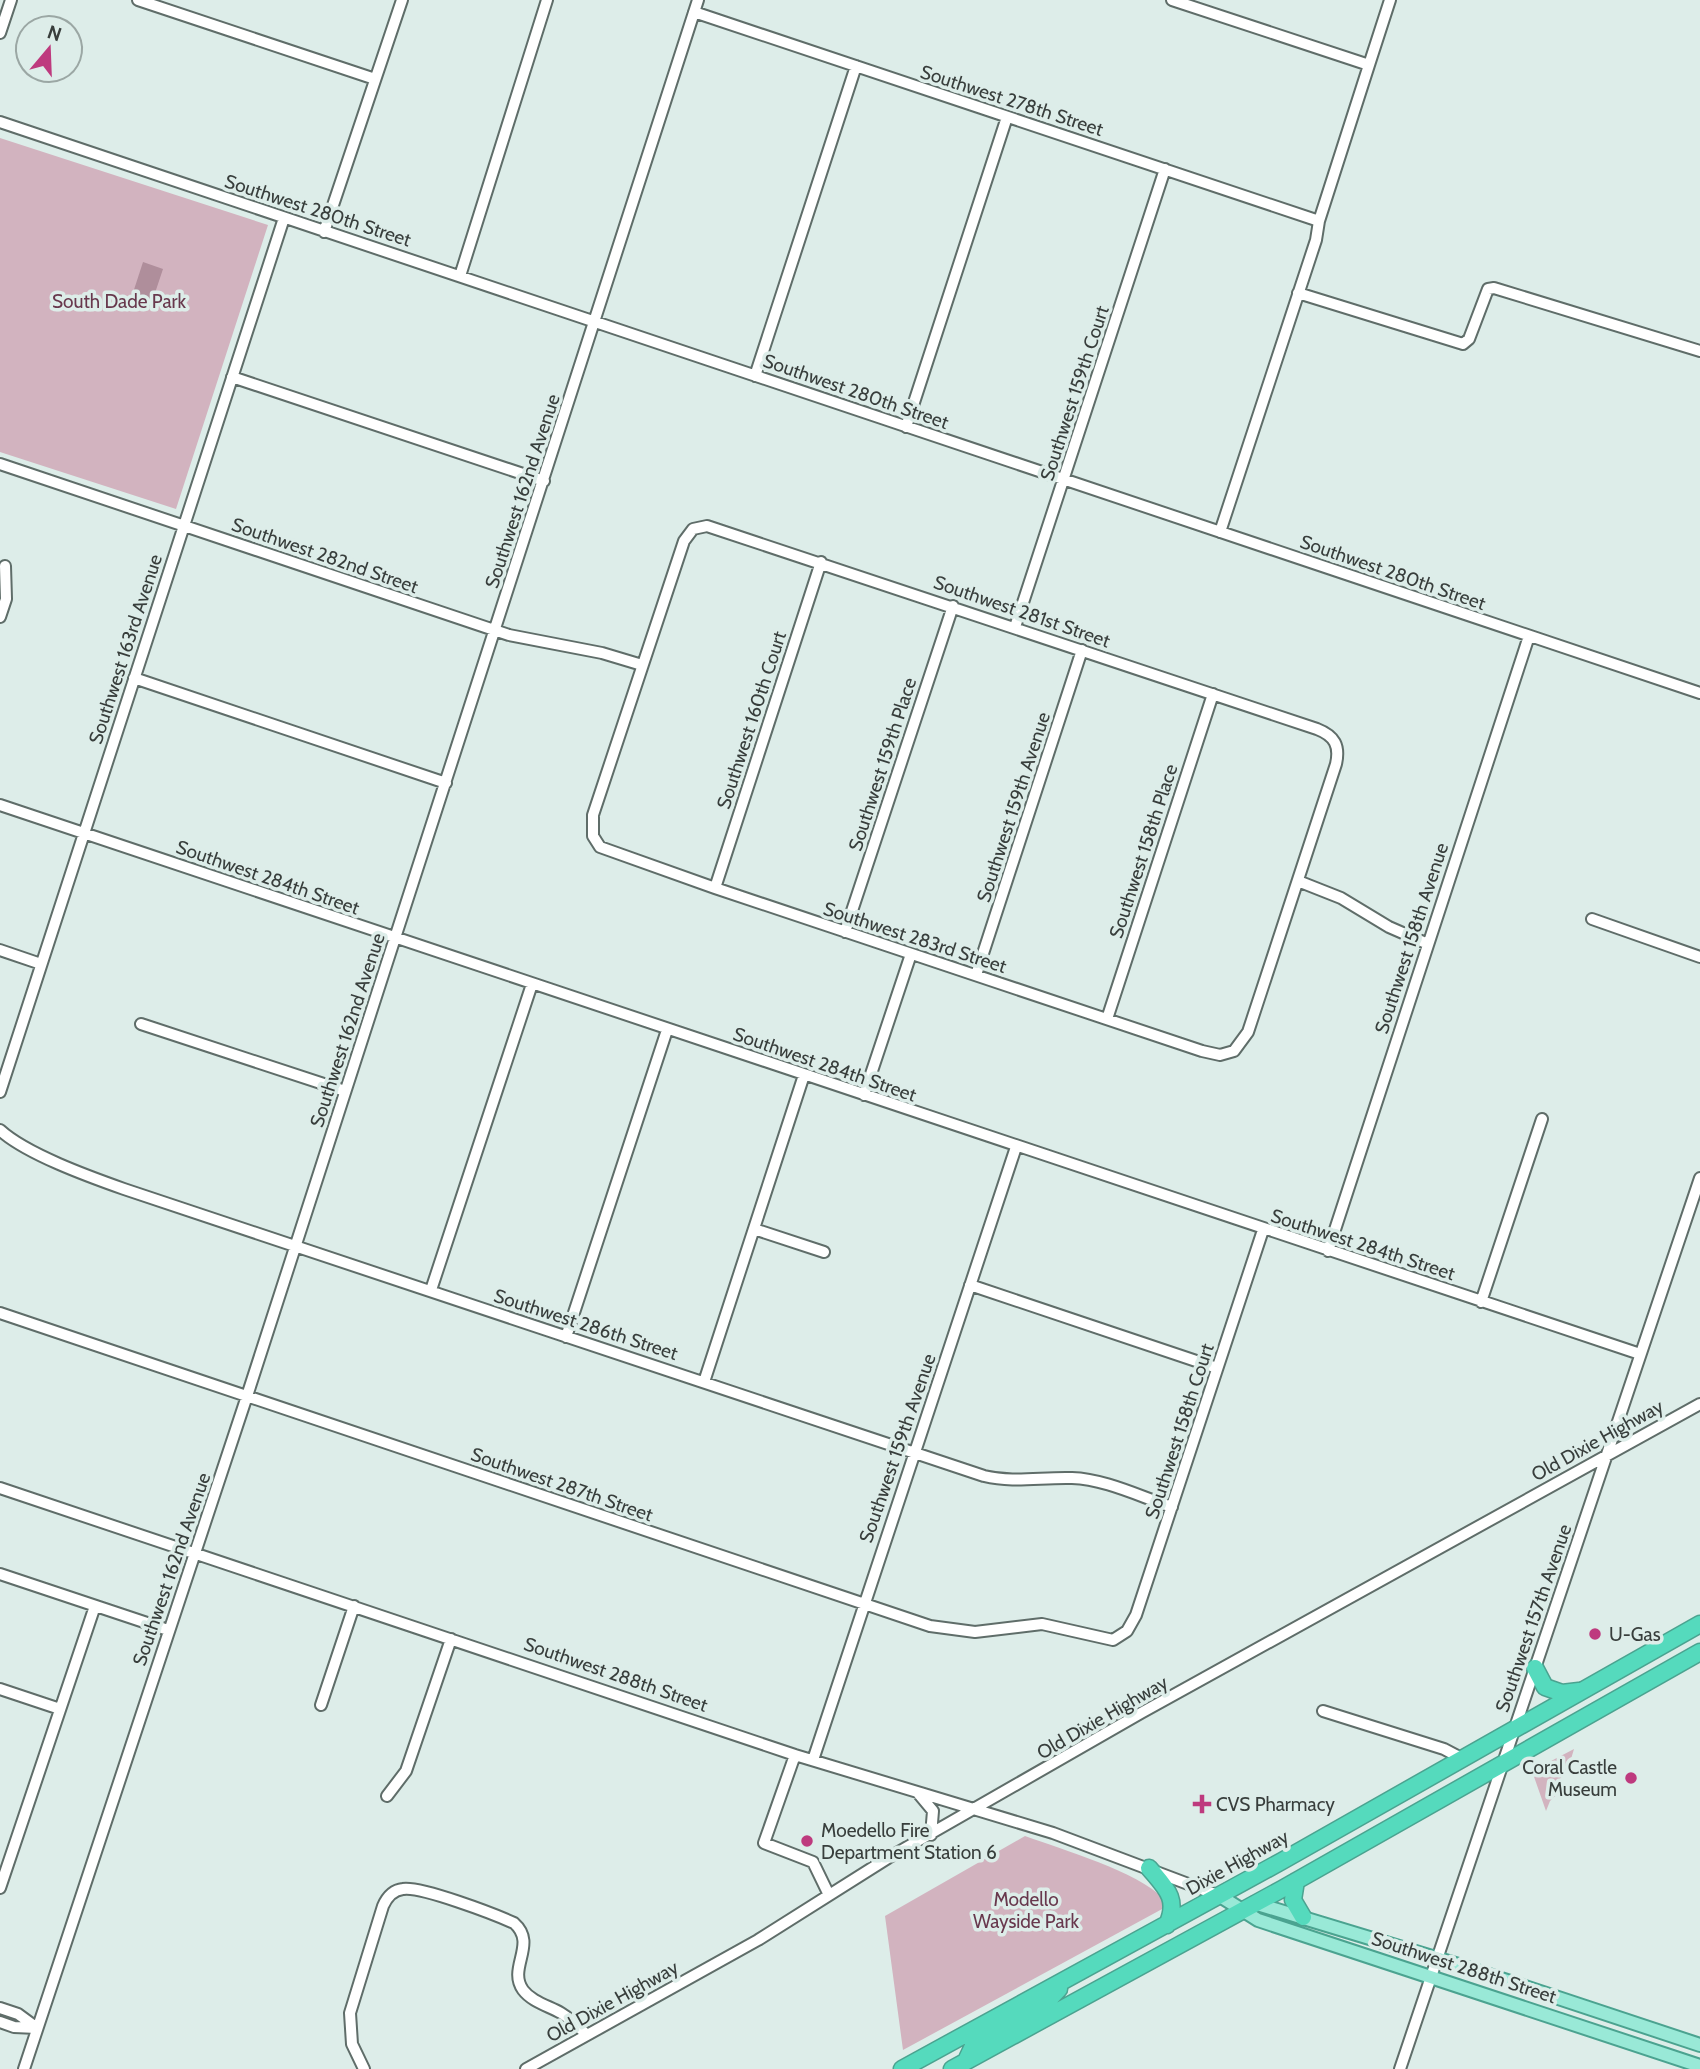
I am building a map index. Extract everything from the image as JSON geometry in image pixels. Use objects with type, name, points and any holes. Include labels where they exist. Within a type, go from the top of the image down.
[{"type":"highway","name":"Dixie Highway","points":[[902,2069],[1220,1896],[1700,1624]]},
{"type":"highway","points":[[959,2065],[1250,1907],[1700,1652]]},
{"type":"highway","points":[[1535,1668],[1540,1682],[1553,1691],[1584,1691]]},
{"type":"highway","points":[[1149,1868],[1172,1899],[1173,1910],[1167,1925]]},
{"type":"highway","points":[[1296,1881],[1293,1899],[1303,1917]]},
{"type":"highway","points":[[959,2065],[974,2044],[1038,2011],[1068,1980]]},
{"type":"main road","name":"Southwest 288th Street","points":[[1220,1896],[1250,1907],[1303,1917],[1700,2045]]},
{"type":"main road","name":"Southwest 288th Street","points":[[1250,1907],[1258,1920],[1700,2066]]},
{"type":"street","points":[[0,33],[11,0]]},
{"type":"street","points":[[138,0],[376,79]]},
{"type":"street","points":[[324,232],[402,0]]},
{"type":"street","points":[[460,276],[547,0]]},
{"type":"street","name":"Southwest 162nd Avenue","points":[[23,2069],[247,1396],[698,0]]},
{"type":"street","points":[[1172,0],[1369,65]]},
{"type":"street","points":[[1220,532],[1316,240],[1319,221],[1390,0]]},
{"type":"street","name":"Southwest 278th Street","points":[[694,12],[1319,221]]},
{"type":"street","points":[[755,376],[856,66]]},
{"type":"street","points":[[906,427],[1007,117]]},
{"type":"street","name":"Southwest 280th Street","points":[[0,122],[1700,693]]},
{"type":"street","name":"Southwest 159th Court","points":[[1015,627],[1165,169]]},
{"type":"street","name":"Southwest 163rd Avenue","points":[[0,1092],[284,218]]},
{"type":"street","points":[[1298,293],[1463,344],[1469,339],[1488,289],[1494,288],[1700,351]]},
{"type":"street","points":[[232,377],[544,481]]},
{"type":"street","name":"Southwest 282nd Street","points":[[0,464],[495,631],[642,665]]},
{"type":"street","name":"Southwest 281st Street","points":[[642,665],[681,550],[693,529],[714,527],[821,562],[1322,731],[1335,741],[1338,751],[1336,764],[1298,881]]},
{"type":"street","name":"Southwest 160th Court","points":[[715,888],[821,562]]},
{"type":"street","points":[[0,617],[6,599],[5,566]]},
{"type":"street","name":"Southwest 159th Place","points":[[845,932],[953,607]]},
{"type":"street","name":"Southwest 158th Avenue","points":[[1328,1251],[1529,636]]},
{"type":"street","name":"Southwest 159th Avenue","points":[[976,975],[1082,650]]},
{"type":"street","name":"Southwest 283rd Street","points":[[642,665],[593,815],[593,836],[600,847],[1202,1051],[1220,1055],[1234,1051],[1248,1032],[1298,881]]},
{"type":"street","points":[[134,678],[446,783]]},
{"type":"street","name":"Southwest 158th Place","points":[[1107,1019],[1213,694]]},
{"type":"street","name":"Southwest 284th Street","points":[[0,805],[1640,1354]]},
{"type":"street","points":[[1298,881],[1340,898],[1399,932],[1428,944]]},
{"type":"street","points":[[1592,919],[1700,957]]},
{"type":"street","points":[[0,950],[41,964]]},
{"type":"street","points":[[864,1095],[911,954]]},
{"type":"street","points":[[431,1290],[532,984]]},
{"type":"street","points":[[141,1024],[345,1091]]},
{"type":"street","points":[[566,1337],[667,1030]]},
{"type":"street","points":[[704,1382],[804,1075]]},
{"type":"street","points":[[1481,1302],[1542,1119]]},
{"type":"street","name":"Southwest 286th Street","points":[[0,1130],[12,1140],[108,1183],[915,1453],[999,1480],[1090,1480],[1172,1507]]},
{"type":"street","name":"Southwest 159th Avenue","points":[[813,1760],[1016,1147]]},
{"type":"street","name":"Southwest 157th Avenue","points":[[1400,2069],[1700,1178]]},
{"type":"street","points":[[754,1229],[824,1252]]},
{"type":"street","name":"Southwest 158th Court","points":[[1119,1638],[1136,1615],[1263,1230]]},
{"type":"street","points":[[970,1285],[1217,1368]]},
{"type":"street","name":"Southwest 287th Street","points":[[0,1313],[944,1629],[975,1632],[1042,1624],[1070,1628],[1106,1640],[1119,1638]]},
{"type":"street","name":"Old Dixie Highway","points":[[526,2069],[758,1940],[829,1895],[1141,1713],[1607,1453],[1700,1404]]},
{"type":"street","name":"Southwest 288th Street","points":[[0,1488],[795,1755],[978,1809],[1149,1868],[1220,1896]]},
{"type":"street","points":[[0,1574],[168,1630]]},
{"type":"street","points":[[0,1888],[95,1606]]},
{"type":"street","points":[[321,1705],[354,1606]]},
{"type":"street","points":[[387,1796],[406,1772],[451,1639]]},
{"type":"street","points":[[0,1689],[60,1709]]},
{"type":"street","points":[[1323,1710],[1444,1749],[1463,1759]]},
{"type":"street","points":[[795,1755],[764,1843],[813,1862],[829,1895]]},
{"type":"street","points":[[913,1789],[929,1803],[933,1811],[931,1835]]},
{"type":"street","points":[[364,2069],[352,2044],[350,2013],[383,1906],[391,1894],[399,1889],[427,1892],[514,1923],[525,1943],[518,1974],[521,1987],[530,1997],[569,2018],[587,2035]]},
{"type":"street","points":[[0,2008],[18,2014],[37,2028]]},
{"type":"street","points":[[0,2022],[15,2027],[37,2028]]},
{"type":"green space","name":"South Dade Park","points":[[0,138],[268,225],[176,509],[0,452]]},
{"type":"green space","points":[[1574,1749],[1568,1769],[1559,1780],[1560,1791],[1550,1801],[1546,1811],[1532,1771]]},
{"type":"green space","name":"Modello Wayside Park","points":[[1025,1836],[1099,1862],[1136,1879],[1164,1899],[1164,1908],[903,2050],[885,1916]]},
{"type":"shaded area","points":[[143,262],[163,269],[150,308],[130,302]]},
{"type":"place","name":"U-Gas","points":[[1595,1634]]},
{"type":"place","name":"Coral Castle Museum","points":[[1631,1778]]},
{"type":"place","name":"CVS Pharmacy","points":[[1202,1804]]},
{"type":"place","name":"Moedello Fire Department Station 6","points":[[807,1841]]}]
